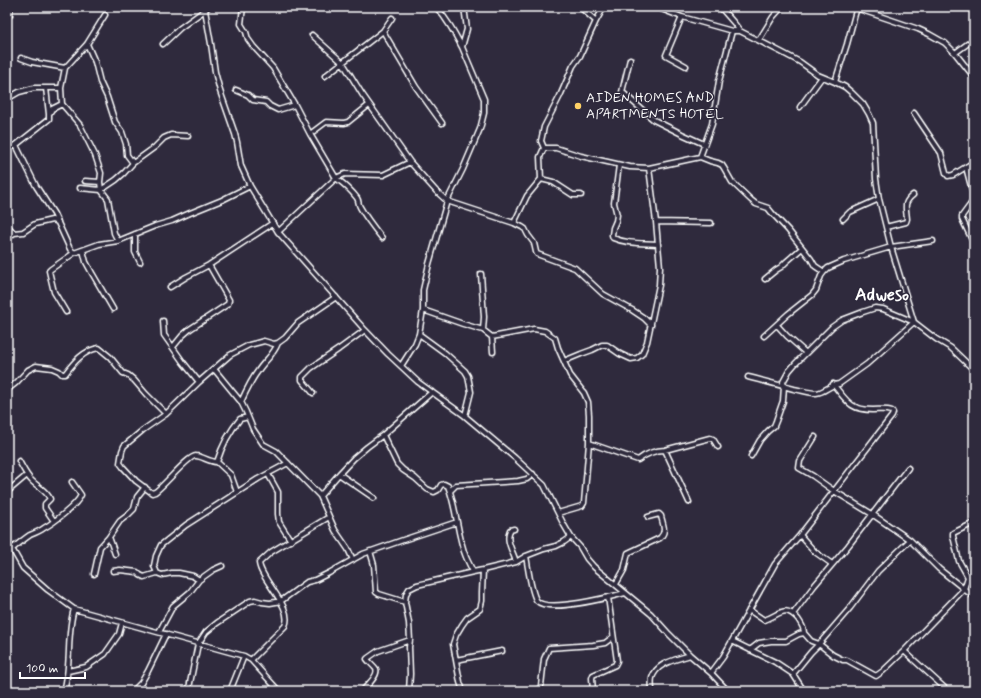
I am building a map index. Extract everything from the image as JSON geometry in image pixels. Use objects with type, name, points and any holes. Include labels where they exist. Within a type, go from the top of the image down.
[{"type":"street","points":[[7,17],[10,15],[10,7]]},
{"type":"street","points":[[243,7],[241,24],[248,39],[273,68],[336,178],[351,191],[358,200],[358,204],[369,222],[382,238]]},
{"type":"street","points":[[401,366],[415,344],[419,334],[424,310],[423,290],[447,201],[475,142],[484,113],[484,99],[462,47],[443,15],[436,7]]},
{"type":"street","points":[[462,47],[467,29],[464,7]]},
{"type":"street","points":[[580,7],[596,22]]},
{"type":"street","points":[[514,223],[526,196],[541,179],[540,157],[544,148],[541,141],[544,127],[573,66],[580,56],[604,7]]},
{"type":"street","points":[[656,7],[682,17],[740,32],[759,40],[800,62],[818,76],[835,82],[848,90],[863,104],[873,123],[876,179],[879,200],[891,247],[914,322]]},
{"type":"street","points":[[720,7],[740,32]]},
{"type":"street","points":[[759,40],[773,16],[782,7]]},
{"type":"street","points":[[835,82],[847,44],[855,7],[918,29],[945,43],[974,77]]},
{"type":"street","points":[[163,44],[205,8],[215,72],[220,91],[236,134],[240,166],[250,186],[278,232],[365,330],[401,366],[418,382],[465,416],[515,458],[544,485],[571,537],[594,567],[651,614],[669,634],[728,691]]},
{"type":"street","points":[[105,14],[87,44],[65,68],[61,88],[62,104],[80,125],[95,155],[100,173],[101,190],[108,199],[114,233],[118,241]]},
{"type":"street","points":[[682,17],[666,56],[686,66]]},
{"type":"street","points":[[325,76],[383,31],[392,18]]},
{"type":"street","points":[[383,31],[416,87],[442,123]]},
{"type":"street","points":[[700,157],[712,124],[719,82],[732,31]]},
{"type":"street","points":[[312,35],[343,63],[369,105],[410,162],[447,201],[522,227],[534,243],[537,254],[575,268],[603,294],[632,310],[651,325]]},
{"type":"street","points":[[955,53],[974,40]]},
{"type":"street","points":[[87,44],[95,62],[100,82],[108,97],[115,122],[122,132],[126,144],[127,155],[132,163]]},
{"type":"street","points":[[21,58],[32,62],[65,68]]},
{"type":"street","points":[[630,59],[622,92],[654,120],[704,144]]},
{"type":"street","points":[[800,107],[822,77]]},
{"type":"street","points":[[7,99],[19,92],[34,88],[61,88]]},
{"type":"street","points":[[7,149],[16,145],[49,119],[46,88]]},
{"type":"street","points":[[236,90],[248,95],[253,100],[266,102],[278,110],[295,105]]},
{"type":"street","points":[[49,114],[52,109],[62,104]]},
{"type":"street","points":[[310,134],[326,122],[348,122],[369,105]]},
{"type":"street","points":[[914,113],[942,153],[948,176],[953,175],[972,163]]},
{"type":"street","points":[[80,188],[101,190],[116,180],[132,163],[164,138],[171,135],[188,136]]},
{"type":"street","points":[[16,145],[36,186],[58,222],[70,249],[74,253]]},
{"type":"street","points":[[544,148],[556,148],[581,156],[630,167],[649,168],[700,157],[718,163],[722,165],[732,182],[740,191],[756,204],[768,208],[811,258],[815,266],[824,272]]},
{"type":"street","points":[[278,232],[336,178],[345,174],[383,176],[410,162]]},
{"type":"street","points":[[972,163],[967,171],[973,194],[973,201],[962,216],[962,219],[974,244]]},
{"type":"street","points":[[619,165],[614,203],[617,215],[613,228],[613,238],[620,241],[633,243],[657,244]]},
{"type":"street","points":[[564,361],[602,345],[606,345],[631,359],[637,358],[642,354],[647,342],[651,325],[659,285],[660,267],[649,168]]},
{"type":"street","points":[[541,179],[554,182],[573,195],[581,195]]},
{"type":"street","points":[[85,181],[100,182]]},
{"type":"street","points":[[66,312],[54,292],[50,271],[74,253],[99,244],[118,241],[155,226],[172,221],[222,200],[250,186]]},
{"type":"street","points":[[886,227],[906,222],[906,202],[913,195]]},
{"type":"street","points":[[843,219],[850,212],[879,200]]},
{"type":"street","points":[[7,239],[14,233],[23,232],[35,224],[52,220],[58,222]]},
{"type":"street","points":[[656,222],[711,223]]},
{"type":"street","points":[[170,287],[273,223]]},
{"type":"street","points":[[7,225],[14,233]]},
{"type":"street","points":[[135,234],[135,252],[140,262]]},
{"type":"street","points":[[764,336],[812,295],[816,290],[821,276],[828,268],[891,247],[933,241]]},
{"type":"street","points":[[766,279],[802,248]]},
{"type":"street","points":[[82,250],[89,268],[113,309]]},
{"type":"street","points":[[173,347],[190,329],[230,302],[209,264]]},
{"type":"street","points":[[481,274],[484,317],[483,330]]},
{"type":"street","points":[[237,492],[231,476],[217,462],[211,462],[198,456],[194,456],[155,492],[152,493],[136,481],[120,463],[122,451],[124,446],[166,414],[230,355],[249,345],[264,341],[274,344],[278,343],[285,338],[298,323],[336,297]]},
{"type":"street","points":[[751,456],[764,436],[774,426],[783,401],[784,382],[789,371],[832,327],[842,320],[875,308],[883,309],[914,322],[936,339],[951,348],[974,370]]},
{"type":"street","points":[[424,310],[483,330],[492,337],[534,329],[545,331],[556,338],[558,348],[570,375],[584,393],[588,402],[589,415],[589,443],[584,503],[582,506],[558,513]]},
{"type":"street","points":[[163,321],[164,335],[182,362],[199,382]]},
{"type":"street","points":[[748,378],[812,393],[824,391],[833,384],[839,384],[867,364],[914,322]]},
{"type":"street","points":[[777,325],[806,353]]},
{"type":"street","points":[[313,393],[302,380],[302,377],[311,368],[365,330]]},
{"type":"street","points":[[419,334],[465,370],[468,376],[471,392],[465,416]]},
{"type":"street","points":[[492,337],[492,352]]},
{"type":"street","points":[[241,402],[252,379],[275,351],[278,343]]},
{"type":"street","points":[[7,390],[28,370],[36,366],[52,368],[62,374],[65,374],[84,353],[92,349],[99,348],[110,357],[124,373],[134,380],[166,414]]},
{"type":"street","points":[[214,369],[241,402],[253,429],[263,444],[276,451],[320,496],[335,530],[348,549],[353,560]]},
{"type":"street","points":[[711,673],[723,657],[775,564],[800,535],[893,414],[892,411],[889,410],[857,409],[850,405],[833,384]]},
{"type":"street","points":[[320,496],[339,474],[367,447],[432,392]]},
{"type":"street","points":[[217,462],[221,449],[234,426],[240,419],[248,417]]},
{"type":"street","points":[[383,435],[396,464],[402,470],[415,478],[427,489],[434,492],[438,490],[441,485],[444,484],[448,486],[453,498],[466,558],[473,572]]},
{"type":"street","points":[[815,437],[800,462],[799,468],[910,540],[939,569],[974,597]]},
{"type":"street","points":[[589,443],[638,460],[649,453],[710,438],[718,447]]},
{"type":"street","points":[[666,450],[689,502]]},
{"type":"street","points":[[19,461],[27,476],[50,497],[45,504],[45,508],[54,521]]},
{"type":"street","points":[[157,573],[154,566],[156,556],[161,545],[186,526],[237,492],[288,463]]},
{"type":"street","points":[[793,614],[908,468]]},
{"type":"street","points":[[268,474],[278,492],[278,522],[291,541]]},
{"type":"street","points":[[339,474],[374,498]]},
{"type":"street","points":[[450,491],[456,485],[518,481],[527,479],[533,474]]},
{"type":"street","points":[[7,492],[27,476]]},
{"type":"street","points":[[12,549],[29,536],[45,528],[68,510],[80,497],[81,495],[72,482]]},
{"type":"street","points":[[94,574],[100,547],[120,521],[134,509],[137,497],[146,487]]},
{"type":"street","points":[[616,584],[624,570],[628,553],[660,538],[664,534],[665,531],[660,514],[648,517]]},
{"type":"street","points":[[251,660],[285,626],[287,622],[287,617],[281,602],[263,574],[259,563],[271,552],[329,517]]},
{"type":"street","points":[[189,691],[198,644],[206,632],[216,623],[250,601],[255,600],[270,603],[281,602],[307,582],[329,574],[370,551],[457,522]]},
{"type":"street","points":[[749,610],[764,620],[783,611],[789,611],[804,628],[804,633],[811,641],[819,644],[833,655],[843,660],[847,660],[876,676],[904,651],[964,589],[968,577],[959,561],[953,533],[974,523]]},
{"type":"street","points":[[514,529],[510,530],[508,539],[516,562]]},
{"type":"street","points":[[800,535],[815,552],[832,564]]},
{"type":"street","points":[[109,537],[116,554]]},
{"type":"street","points":[[409,691],[410,640],[405,602],[406,594],[409,589],[417,585],[516,562],[526,556],[556,546],[571,537]]},
{"type":"street","points":[[7,540],[23,568],[48,590],[74,609],[244,656],[251,660],[280,691]]},
{"type":"street","points":[[793,674],[850,608],[878,571],[910,540]]},
{"type":"street","points":[[370,551],[374,565],[376,592],[405,602]]},
{"type":"street","points":[[526,556],[532,588],[537,601],[542,604],[560,605],[625,593]]},
{"type":"street","points":[[159,632],[173,606],[190,592],[199,580],[213,570],[222,566]]},
{"type":"street","points":[[113,571],[120,570],[137,572],[140,576],[157,573],[162,575],[172,573],[193,576],[199,580]]},
{"type":"street","points":[[463,691],[453,644],[456,635],[467,618],[480,609],[482,602],[483,570]]},
{"type":"street","points":[[593,691],[592,678],[594,675],[615,665],[617,661],[608,597]]},
{"type":"street","points":[[64,691],[68,671],[70,626],[74,609]]},
{"type":"street","points":[[68,671],[86,667],[105,654],[119,634],[122,623]]},
{"type":"street","points":[[750,650],[760,644],[771,641],[786,640],[804,633]]},
{"type":"street","points":[[133,691],[141,683],[148,671],[166,634]]},
{"type":"street","points":[[539,691],[544,659],[549,648],[592,646],[605,643],[613,637]]},
{"type":"street","points":[[362,691],[374,678],[377,672],[367,660],[368,658],[378,651],[410,640]]},
{"type":"street","points":[[732,641],[775,662],[793,674],[804,691]]},
{"type":"street","points":[[456,660],[502,651]]},
{"type":"street","points":[[904,651],[948,691]]},
{"type":"street","points":[[652,691],[652,678],[658,668],[664,664],[690,655]]},
{"type":"street","points":[[230,691],[244,656]]},
{"type":"place","name":"AIDEN HOMES AND APARTMENTS HOTEL","points":[[578,106]]},
{"type":"district","name":"Adweso","points":[[882,295]]}]
